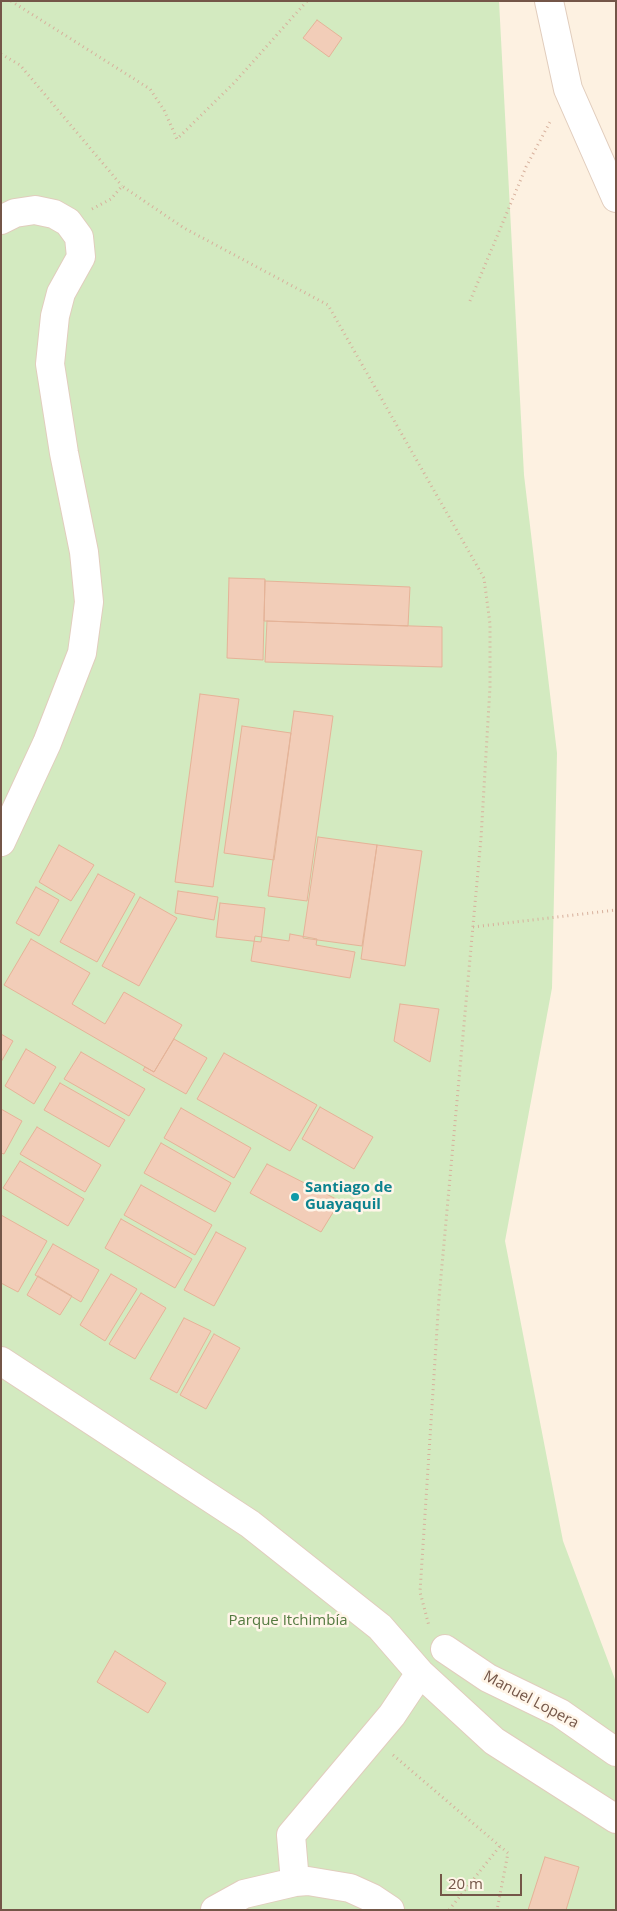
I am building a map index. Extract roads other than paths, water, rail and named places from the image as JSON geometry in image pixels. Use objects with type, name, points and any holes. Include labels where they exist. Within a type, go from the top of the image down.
[{"type":"street","points":[[548,1],[568,89],[616,198]]},
{"type":"street","points":[[1,842],[47,743],[82,652],[88,602],[84,552],[64,453],[50,364],[55,316],[61,293],[81,257],[79,237],[68,222],[54,214],[35,210],[6,215]]},
{"type":"street","points":[[1,1361],[250,1524],[380,1628],[420,1673],[494,1741],[616,1819]]},
{"type":"street","name":"Manuel Lopera","points":[[445,1649],[488,1678],[560,1713],[616,1752]]},
{"type":"street","points":[[295,1882],[291,1835],[392,1715],[420,1673]]},
{"type":"street","points":[[215,1910],[244,1894],[295,1882],[308,1881],[350,1888],[372,1898],[390,1910]]},
{"type":"place","name":"Santiago de Guayaquil","points":[[295,1197]]},
{"type":"park label","name":"Parque Itchimbía","points":[[288,1621]]}]
